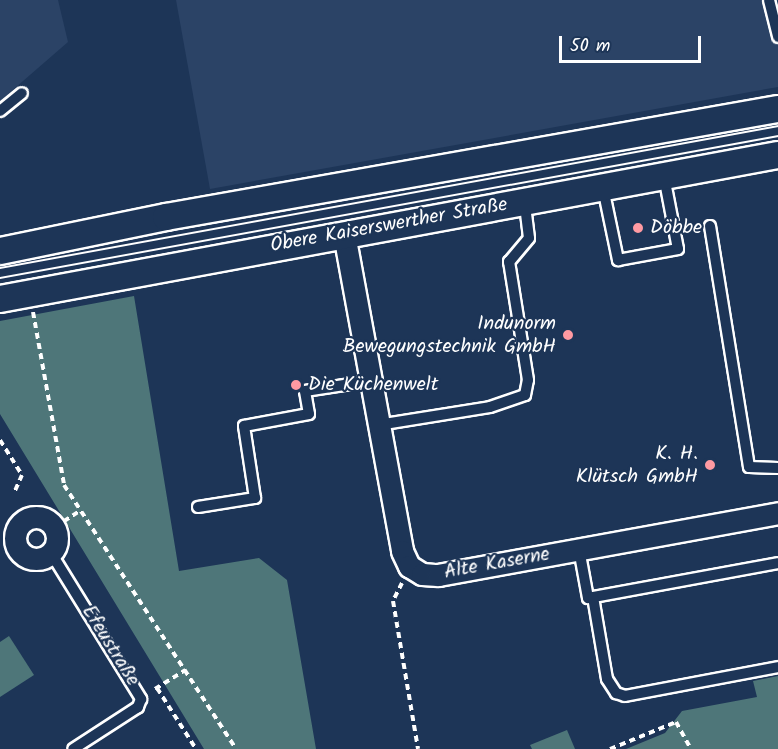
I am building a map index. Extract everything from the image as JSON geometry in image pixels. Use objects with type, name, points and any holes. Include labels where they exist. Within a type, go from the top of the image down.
[{"type":"street","points":[[0,251],[166,217],[778,109]]},
{"type":"street","name":"Obere Kaiserswerther Straße","points":[[0,299],[778,155]]},
{"type":"street","points":[[344,234],[402,551],[409,566]]},
{"type":"street","name":"Alte Kaserne","points":[[409,566],[422,574],[438,575],[778,513]]},
{"type":"street","points":[[30,518],[44,518],[55,527],[57,541],[51,553],[38,559],[25,556],[8,540],[19,525],[30,518]]},
{"type":"lane","points":[[769,0],[778,38]]},
{"type":"lane","points":[[0,111],[22,93]]},
{"type":"lane","points":[[602,187],[618,260],[678,249],[664,176]]},
{"type":"lane","points":[[378,425],[490,407],[525,394],[528,380],[509,262],[529,238],[524,201]]},
{"type":"lane","points":[[710,225],[749,467],[778,468]]},
{"type":"lane","points":[[198,507],[255,498],[244,426],[309,414],[305,391],[370,381]]},
{"type":"lane","points":[[579,549],[588,598],[778,563]]},
{"type":"lane","name":"Efeustraße","points":[[51,553],[141,699],[138,706],[73,749]]},
{"type":"lane","points":[[593,597],[607,679],[615,693],[625,696],[778,667]]},
{"type":"path","points":[[30,294],[64,485],[237,749]]},
{"type":"path","points":[[0,440],[22,475],[14,493]]},
{"type":"path","points":[[55,527],[80,511]]},
{"type":"path","points":[[409,566],[393,601],[418,749]]},
{"type":"path","points":[[141,699],[185,670]]},
{"type":"path","points":[[157,688],[196,749]]},
{"type":"path","points":[[610,749],[676,722],[691,749]]},
{"type":"shaded area","points":[[0,0],[58,0],[68,42],[0,101]]},
{"type":"shaded area","points":[[176,0],[778,0],[778,87],[210,189]]},
{"type":"green space","points":[[134,296],[179,571],[259,558],[287,580],[316,749],[204,749],[0,414],[0,321]]},
{"type":"green space","points":[[9,636],[34,675],[0,697],[0,642]]},
{"type":"green space","points":[[778,676],[778,749],[626,749],[665,733],[682,711],[757,697],[753,681]]},
{"type":"green space","points":[[567,730],[575,749],[532,749],[530,745]]},
{"type":"tram line","points":[[0,268],[778,126]]},
{"type":"tram line","points":[[0,278],[778,136]]},
{"type":"place","name":"Döbbe","points":[[638,228]]},
{"type":"place","name":"Indunorm Bewegungstechnik GmbH","points":[[568,335]]},
{"type":"place","name":"Die Küchenwelt","points":[[296,385]]},
{"type":"place","name":"K. H. Klütsch GmbH","points":[[710,465]]}]
